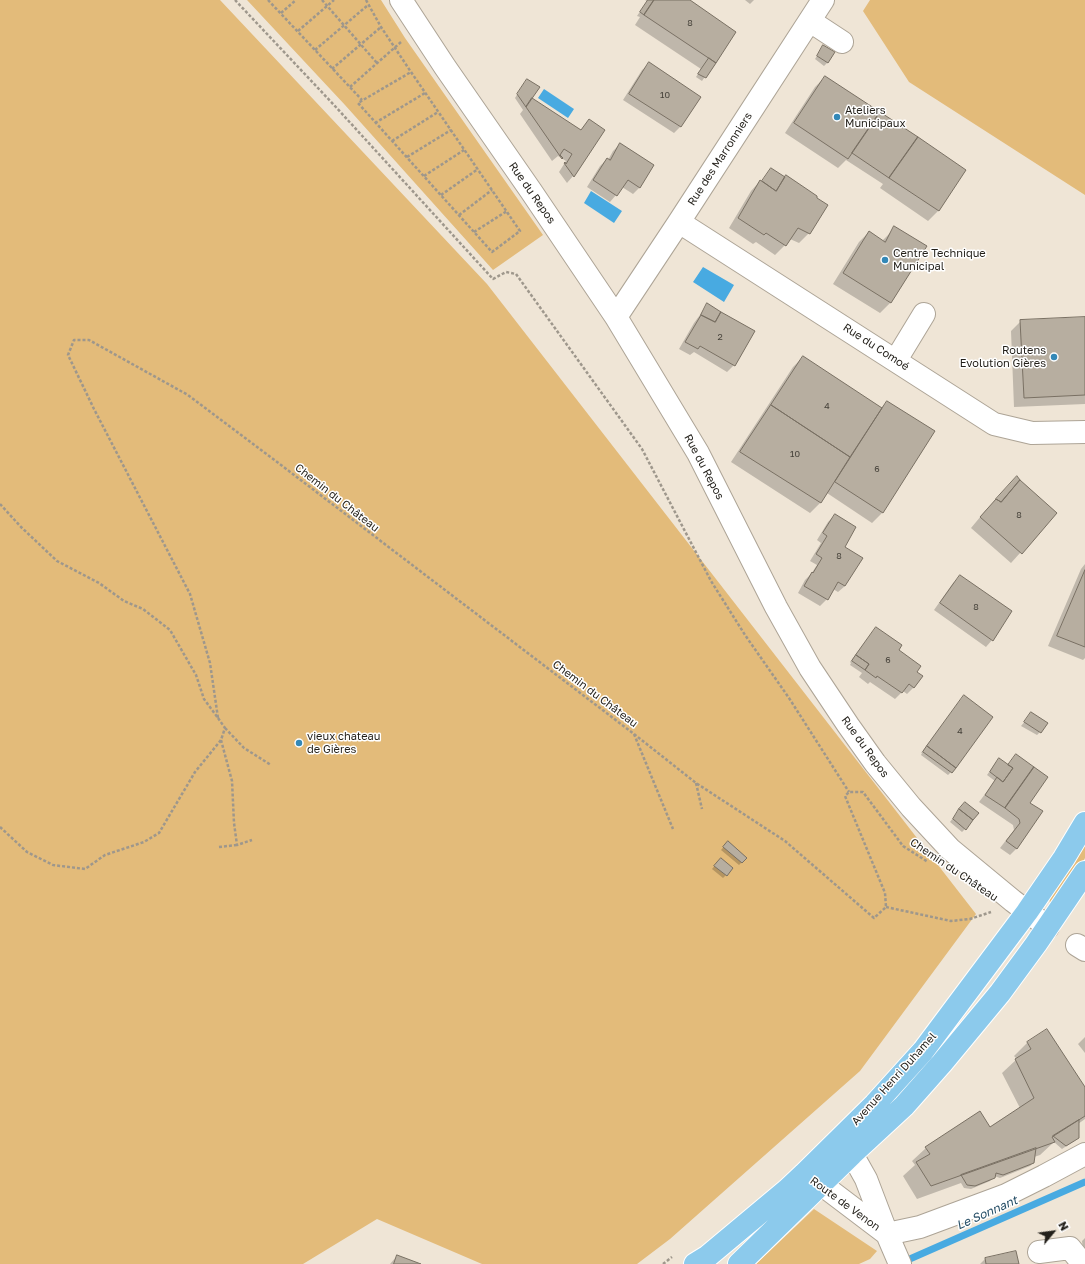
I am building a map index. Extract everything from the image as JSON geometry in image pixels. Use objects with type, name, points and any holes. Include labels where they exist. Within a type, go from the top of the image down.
[{"type":"main road","name":"Avenue Henri Duhamel","points":[[695,1264],[714,1251],[787,1190],[813,1179],[846,1146],[875,1104],[923,1051],[1013,907],[1064,858],[1085,823]]},
{"type":"main road","name":"Avenue Henri Duhamel","points":[[846,1146],[904,1106],[942,1063],[1000,993],[1048,927],[1085,872]]},
{"type":"main road","points":[[739,1264],[813,1179]]},
{"type":"street","name":"Rue du Repos","points":[[401,0],[616,317],[698,453],[776,607],[810,668],[875,763],[911,807],[950,849],[1013,907],[1048,927]]},
{"type":"street","name":"Rue des Marronniers","points":[[616,317],[823,0]]},
{"type":"street","points":[[810,21],[842,42]]},
{"type":"street","name":"Rue du Comoé","points":[[679,222],[994,424],[1032,434],[1085,432]]},
{"type":"street","points":[[896,360],[924,314]]},
{"type":"street","name":"Route de Venon","points":[[846,1146],[866,1179],[886,1234],[899,1263]]},
{"type":"street","points":[[886,1234],[920,1227],[1006,1195],[1085,1154]]},
{"type":"street","name":"Route de Venon","points":[[813,1179],[886,1234]]},
{"type":"street","points":[[1040,1252],[1070,1248],[1083,1264]]},
{"type":"path","points":[[236,0],[493,279],[506,272],[516,274],[642,449],[711,581],[745,635],[789,698],[849,792],[845,796],[885,893],[886,907],[951,922],[970,919],[1013,907]]},
{"type":"path","points":[[268,0],[362,100]]},
{"type":"path","points":[[281,13],[296,0]]},
{"type":"path","points":[[322,0],[377,63]]},
{"type":"path","points":[[298,31],[334,0]]},
{"type":"path","points":[[366,0],[381,27],[520,231],[492,252],[358,103],[411,72]]},
{"type":"path","points":[[315,50],[368,5]]},
{"type":"path","points":[[332,69],[381,27]]},
{"type":"path","points":[[350,87],[419,28]]},
{"type":"path","points":[[375,123],[425,93]]},
{"type":"path","points":[[392,141],[438,112]]},
{"type":"path","points":[[407,158],[451,130]]},
{"type":"path","points":[[424,176],[464,150]]},
{"type":"path","points":[[441,195],[478,170]]},
{"type":"path","points":[[458,215],[492,190]]},
{"type":"path","points":[[474,232],[507,211]]},
{"type":"path","name":"Chemin du Château","points":[[218,718],[210,663],[190,594],[94,409],[68,355],[74,340],[89,340],[188,395],[634,734],[696,783],[785,841],[874,918],[886,907]]},
{"type":"path","points":[[0,504],[21,527],[57,561],[99,583],[124,601],[143,609],[170,630],[196,675],[204,699],[225,728],[244,748],[271,765]]},
{"type":"path","points":[[0,828],[27,852],[53,865],[85,869],[105,855],[144,842],[159,834],[195,772],[221,740],[225,728]]},
{"type":"path","points":[[634,734],[673,829]]},
{"type":"path","points":[[221,740],[232,781],[234,823],[237,845]]},
{"type":"path","points":[[696,783],[702,809]]},
{"type":"path","name":"Chemin du Château","points":[[849,792],[863,792],[903,846],[929,863]]},
{"type":"path","points":[[219,847],[237,845],[252,840]]},
{"type":"shaded area","points":[[0,0],[220,0],[487,284],[976,914],[860,1071],[670,1239],[637,1264],[482,1264],[377,1219],[303,1264],[0,1264]]},
{"type":"shaded area","points":[[247,0],[381,0],[405,38],[543,235],[493,270],[345,105]]},
{"type":"shaded area","points":[[870,0],[1085,0],[1085,195],[909,82],[863,11]]},
{"type":"shaded area","points":[[1085,836],[1085,858],[1070,883],[1057,900],[1050,903],[1049,897]]},
{"type":"shaded area","points":[[814,1209],[877,1251],[870,1259],[859,1264],[756,1264]]},
{"type":"water","points":[[544,89],[574,109],[568,118],[538,98]]},
{"type":"water","points":[[591,191],[622,211],[614,223],[584,203]]},
{"type":"water","points":[[703,267],[734,285],[724,302],[693,282]]},
{"type":"building","points":[[648,0],[654,0],[644,15],[640,12]]},
{"type":"building","points":[[654,0],[690,0],[736,32],[716,63],[644,15]]},
{"type":"building","points":[[823,45],[835,52],[828,63],[817,56]]},
{"type":"building","points":[[709,58],[716,63],[706,78],[698,74]]},
{"type":"building","points":[[649,62],[701,97],[681,127],[629,94]]},
{"type":"building","name":"Ateliers Municipaux","points":[[825,76],[880,112],[848,159],[794,123]]},
{"type":"building","points":[[527,79],[540,87],[526,107],[517,94]]},
{"type":"building","points":[[532,98],[581,130],[589,119],[605,130],[574,177],[564,163],[565,162],[566,164],[572,154],[564,149],[560,155],[563,158],[562,159],[526,107]]},
{"type":"building","points":[[880,112],[918,137],[889,178],[852,153]]},
{"type":"building","points":[[918,137],[966,170],[939,211],[889,178]]},
{"type":"building","points":[[620,143],[654,165],[640,188],[628,180],[617,196],[593,180],[607,158],[610,160]]},
{"type":"building","points":[[771,168],[785,177],[776,191],[762,181]]},
{"type":"building","points":[[786,175],[828,205],[810,234],[798,228],[786,246],[766,233],[764,235],[738,218],[760,180],[776,191]]},
{"type":"building","name":"Centre Technique Municipal","points":[[894,226],[927,246],[891,303],[843,273],[869,231],[885,242]]},
{"type":"building","points":[[707,303],[721,312],[715,322],[701,315]]},
{"type":"building","points":[[721,312],[755,331],[735,366],[700,346],[698,349],[685,342],[701,315],[715,322]]},
{"type":"building","name":"Routens Evolution Gières","points":[[1085,317],[1085,395],[1024,398],[1020,320]]},
{"type":"building","points":[[803,356],[882,408],[850,457],[771,405]]},
{"type":"building","points":[[887,401],[935,431],[883,513],[835,482]]},
{"type":"building","points":[[771,405],[850,457],[821,503],[740,452]]},
{"type":"building","points":[[1017,476],[1020,480],[1001,502],[996,499]]},
{"type":"building","points":[[1020,480],[1057,513],[1022,554],[980,517],[996,499],[1001,502]]},
{"type":"building","points":[[835,514],[856,527],[845,547],[863,558],[845,586],[838,582],[828,600],[804,586],[822,558],[816,554],[827,536],[823,533]]},
{"type":"building","points":[[1085,570],[1085,647],[1057,636]]},
{"type":"building","points":[[960,575],[1012,611],[993,641],[940,603]]},
{"type":"building","points":[[876,627],[902,645],[899,650],[921,666],[917,672],[923,676],[914,688],[909,684],[902,693],[877,676],[876,678],[865,670],[869,664],[856,655]]},
{"type":"building","points":[[856,655],[869,664],[865,670],[852,661]]},
{"type":"building","points":[[964,695],[993,717],[956,768],[927,746]]},
{"type":"building","points":[[1031,712],[1048,723],[1041,733],[1024,722]]},
{"type":"building","points":[[927,746],[956,768],[952,773],[923,752]]},
{"type":"building","points":[[1016,754],[1034,767],[1005,808],[985,795],[997,777],[1003,782],[1013,768],[1008,765]]},
{"type":"building","points":[[999,758],[1013,768],[1003,782],[990,772]]},
{"type":"building","points":[[1034,767],[1048,777],[1030,803],[1043,811],[1017,849],[1006,841],[1020,823],[1019,819],[1005,808]]},
{"type":"building","points":[[965,802],[979,813],[973,820],[959,809]]},
{"type":"building","points":[[959,809],[973,820],[966,830],[953,819]]},
{"type":"building","points":[[728,841],[747,858],[742,863],[723,847]]},
{"type":"building","points":[[721,858],[733,868],[727,876],[714,866]]},
{"type":"building","points":[[1047,1029],[1085,1087],[1085,1116],[1052,1137],[1055,1142],[931,1186],[916,1162],[930,1154],[925,1147],[980,1111],[990,1127],[1034,1098],[1015,1059],[1031,1049],[1027,1042]]},
{"type":"building","points":[[1079,1120],[1079,1138],[1066,1146],[1053,1136]]},
{"type":"building","points":[[1036,1148],[1034,1163],[1003,1175],[996,1173],[995,1178],[975,1186],[967,1185],[961,1175]]},
{"type":"building","points":[[1016,1251],[1019,1264],[986,1264],[985,1258]]},
{"type":"building","points":[[397,1255],[421,1264],[394,1264]]},
{"type":"waterway","name":"Le Sonnant","points":[[903,1262],[1085,1182]]},
{"type":"place","name":"Ateliers Municipaux","points":[[837,117]]},
{"type":"place","name":"Centre Technique Municipal","points":[[885,260]]},
{"type":"place","name":"Routens Evolution Gières","points":[[1054,357]]},
{"type":"place","name":"vieux chateau de Gières","points":[[299,743]]}]
